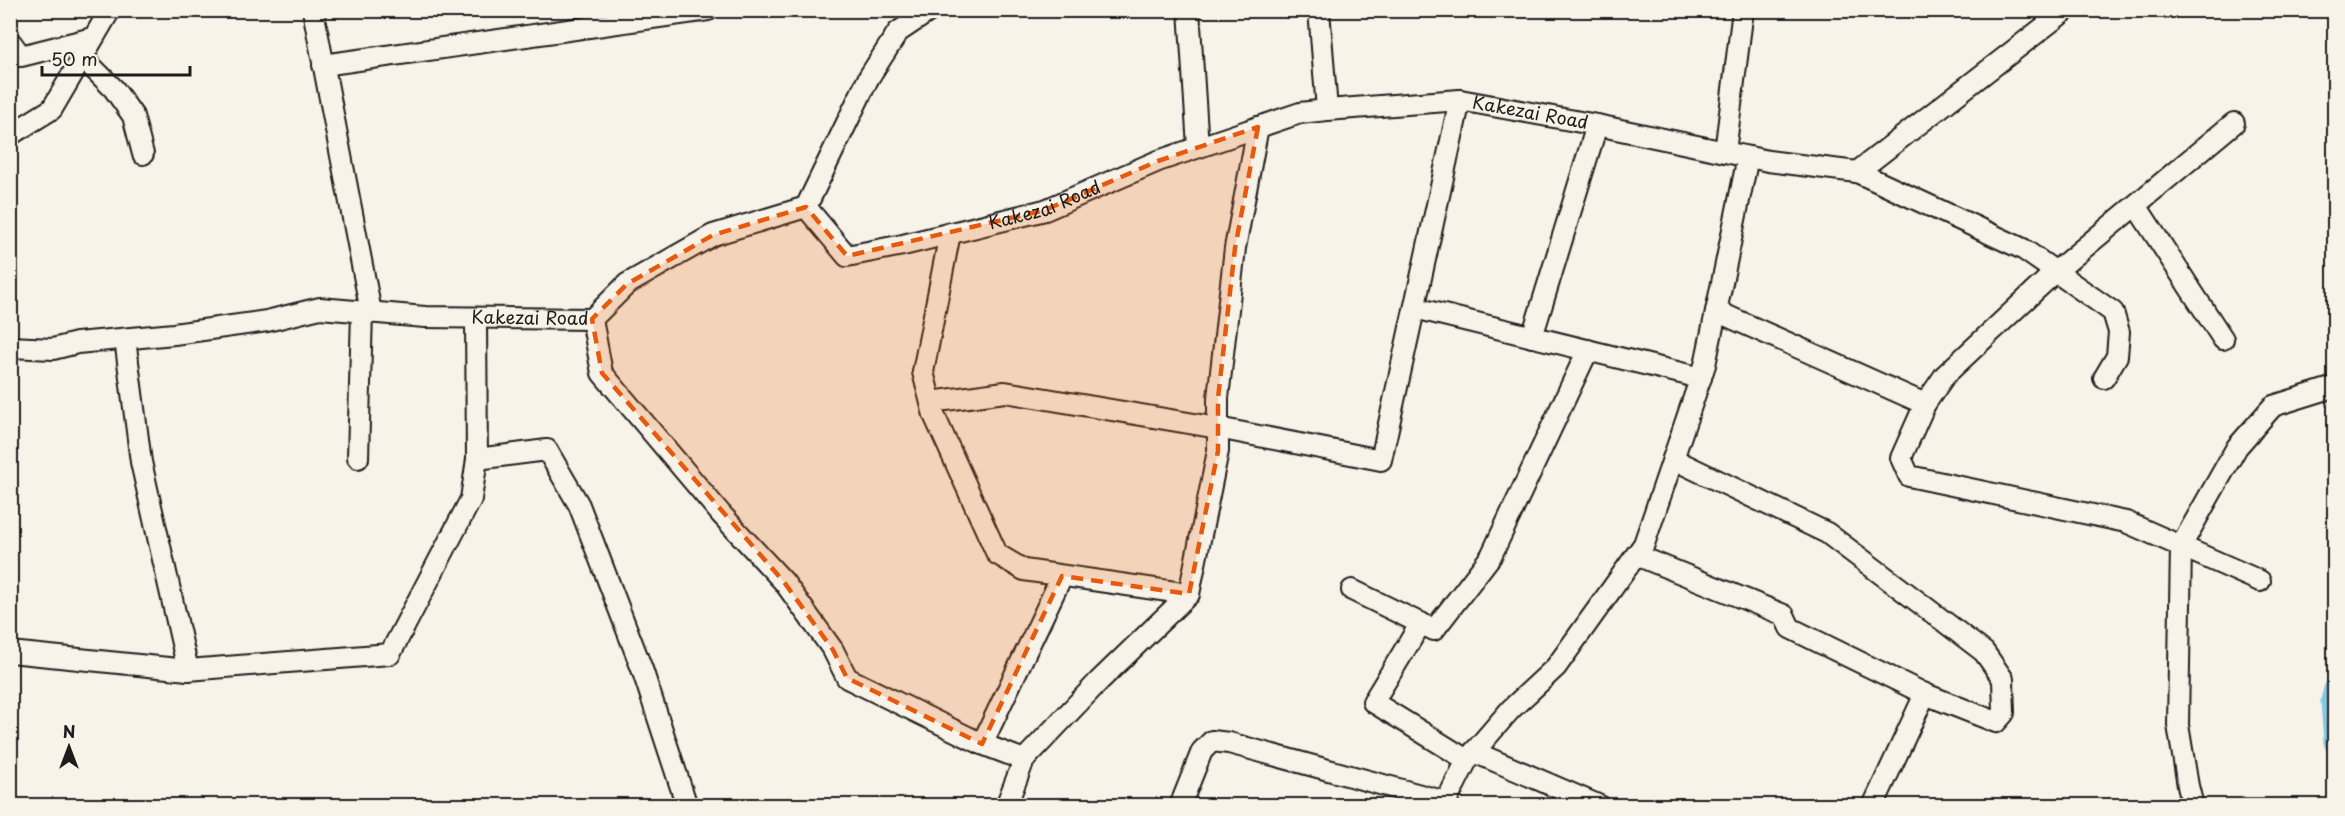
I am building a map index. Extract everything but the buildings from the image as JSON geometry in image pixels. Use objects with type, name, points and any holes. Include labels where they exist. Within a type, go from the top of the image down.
[{"type":"street","points":[[10,135],[52,109],[110,10]]},
{"type":"street","points":[[313,10],[367,312],[358,458]]},
{"type":"street","points":[[323,65],[708,10]]},
{"type":"street","points":[[806,207],[869,77],[898,32],[931,10]]},
{"type":"street","points":[[1189,10],[1198,147]]},
{"type":"street","points":[[1319,10],[1327,110]]},
{"type":"street","points":[[1725,152],[1743,10]]},
{"type":"street","points":[[1857,172],[2066,10]]},
{"type":"street","points":[[10,41],[21,56],[93,38]]},
{"type":"street","points":[[82,57],[114,89],[133,116],[143,154]]},
{"type":"street","points":[[931,402],[1005,392],[1218,428],[1381,460],[1460,100]]},
{"type":"street","name":"Kakezai Road","points":[[10,347],[53,349],[77,343],[267,321],[320,308],[476,318],[592,319],[627,284],[713,235],[806,207],[848,256],[1045,210],[1158,161],[1300,112],[1460,100],[1597,125],[1748,157],[1857,172],[2023,249],[2113,312],[2119,332],[2117,356],[2104,378]]},
{"type":"street","points":[[2234,123],[2137,207],[2055,272],[1945,375],[1925,404],[1901,458],[1909,476],[2126,522],[2260,581]]},
{"type":"street","points":[[1532,337],[1597,125]]},
{"type":"street","points":[[1006,806],[1024,760],[1099,681],[1189,594],[1218,452],[1218,398],[1235,248],[1258,127]]},
{"type":"street","points":[[1180,806],[1202,751],[1212,741],[1229,742],[1445,804],[1471,756],[1510,709],[1556,667],[1644,544],[1701,378],[1748,157]]},
{"type":"street","points":[[2137,207],[2223,339]]},
{"type":"street","points":[[950,233],[923,372],[934,415],[997,554],[1024,570],[1189,594]]},
{"type":"street","points":[[1414,308],[1701,378]]},
{"type":"street","points":[[1716,311],[1925,404]]},
{"type":"street","points":[[10,652],[188,670],[390,654],[471,499],[477,459],[476,318]]},
{"type":"street","points":[[592,319],[602,373],[721,514],[784,582],[833,650],[847,678],[982,744],[1024,760]]},
{"type":"street","points":[[124,339],[141,462],[188,670]]},
{"type":"street","points":[[1352,590],[1434,630],[1491,556],[1588,350]]},
{"type":"street","points":[[2193,806],[2178,725],[2181,546],[2237,447],[2273,406],[2334,387]]},
{"type":"street","points":[[477,459],[547,450],[579,505],[642,669],[687,806]]},
{"type":"street","points":[[1636,555],[1784,615],[1790,628],[1925,694],[1996,722],[2004,713],[2003,679],[1984,652],[1827,533],[1673,459]]},
{"type":"street","points":[[982,744],[1062,576]]},
{"type":"street","points":[[1420,623],[1373,702],[1471,756],[1600,806]]},
{"type":"street","points":[[1873,806],[1925,694]]},
{"type":"highlighted area","points":[[1258,127],[1235,248],[1218,398],[1218,451],[1189,594],[1062,576],[982,744],[847,678],[833,650],[784,582],[602,373],[592,319],[627,284],[713,235],[806,207],[847,256],[1045,210],[1158,161]]},
{"type":"waterway","points":[[2334,689],[2331,701],[2334,742]]}]
